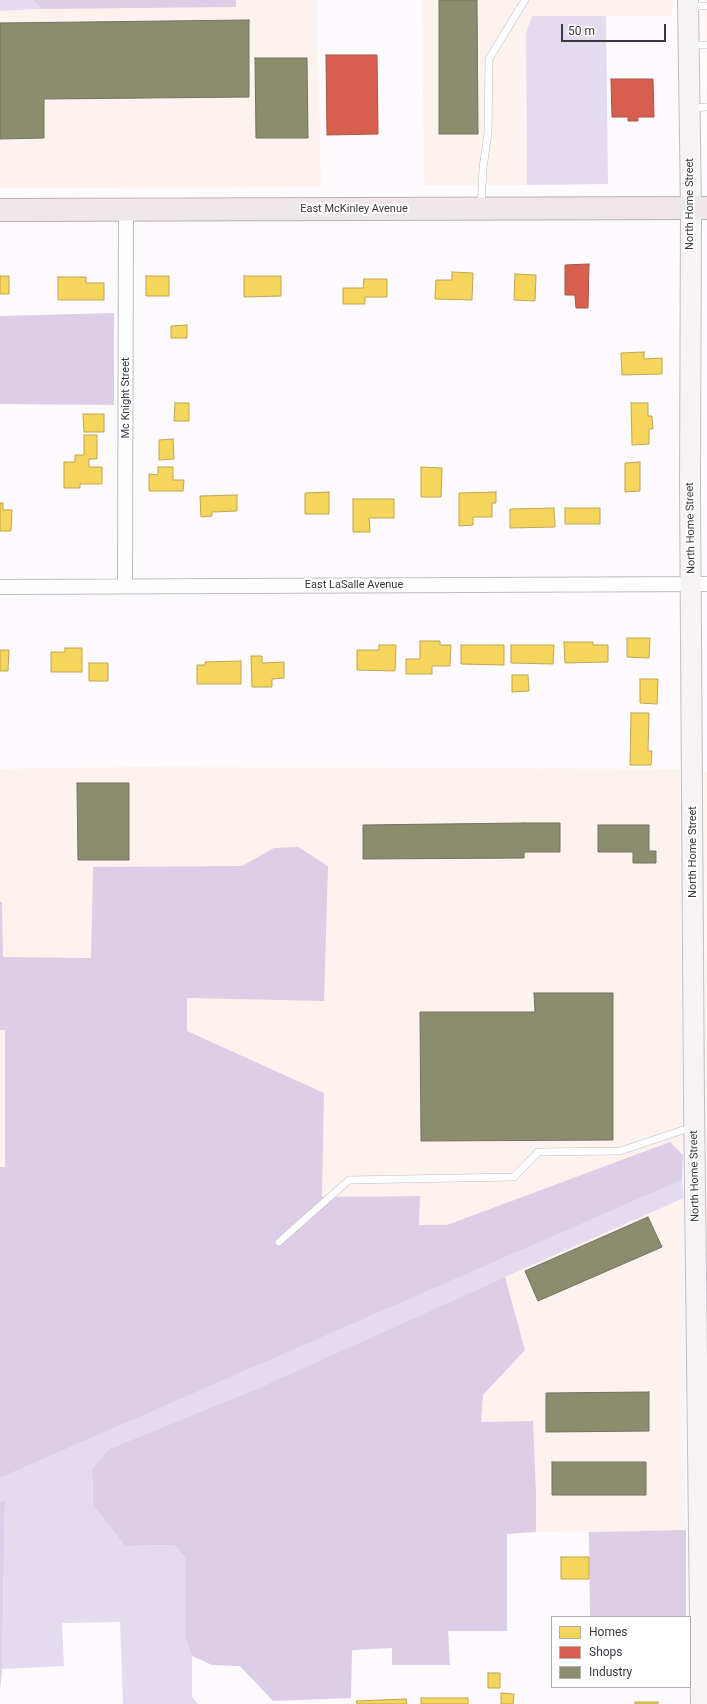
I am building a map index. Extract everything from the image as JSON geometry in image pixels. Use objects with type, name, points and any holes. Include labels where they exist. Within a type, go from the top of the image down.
[{"type":"main road","name":"East McKinley Avenue","points":[[0,210],[699,208]]},
{"type":"street","name":"North Home Street","points":[[695,4],[698,45],[699,584],[694,1126],[701,1704]]},
{"type":"street","name":"Mc Knight Street","points":[[125,586],[126,210]]},
{"type":"street","name":"East LaSalle Avenue","points":[[0,587],[699,584]]},
{"type":"lane","points":[[481,209],[483,168],[488,133],[489,59],[525,0]]},
{"type":"lane","points":[[279,1242],[349,1180],[514,1177],[538,1152],[620,1151],[694,1126]]},
{"type":"shaded area","points":[[0,0],[33,0],[42,9],[0,11]]},
{"type":"shaded area","points":[[33,0],[236,0],[236,7],[42,9]]},
{"type":"shaded area","points":[[236,0],[317,0],[321,187],[0,188],[0,11],[42,9],[236,7]]},
{"type":"shaded area","points":[[422,0],[674,0],[671,16],[532,16],[526,33],[527,185],[424,185]]},
{"type":"shaded area","points":[[705,0],[707,0],[707,164]]},
{"type":"shaded area","points":[[532,16],[606,16],[608,184],[527,185],[526,33]]},
{"type":"shaded area","points":[[114,313],[114,405],[0,404],[0,316]]},
{"type":"shaded area","points":[[137,767],[680,769],[683,1155],[670,1143],[447,1225],[419,1225],[420,1196],[321,1197],[324,1093],[187,1032],[186,998],[324,1001],[274,848],[242,866],[93,867],[91,958],[3,957],[2,902],[0,902],[0,769]]},
{"type":"shaded area","points":[[705,772],[707,772],[707,1356],[706,1181]]},
{"type":"shaded area","points":[[298,847],[328,866],[324,1001],[187,998],[187,1031],[324,1093],[322,1197],[420,1196],[419,1225],[447,1225],[670,1142],[683,1155],[682,1180],[0,1478],[0,1167],[5,1167],[5,1030],[0,1030],[0,902],[2,902],[3,957],[91,958],[93,867],[242,866],[274,848]]},
{"type":"shaded area","points":[[0,1030],[5,1030],[5,1167],[0,1167]]},
{"type":"shaded area","points":[[682,1180],[684,1198],[254,1390],[109,1449],[92,1469],[93,1505],[125,1546],[174,1545],[185,1557],[186,1640],[192,1656],[192,1697],[198,1704],[123,1704],[120,1622],[62,1623],[64,1666],[2,1669],[5,1500],[0,1502],[0,1478]]},
{"type":"shaded area","points":[[684,1198],[686,1530],[536,1532],[533,1421],[481,1422],[483,1395],[525,1350],[505,1277]]},
{"type":"shaded area","points":[[505,1277],[525,1350],[483,1395],[481,1422],[533,1421],[536,1492],[536,1532],[507,1534],[507,1631],[448,1631],[450,1665],[392,1665],[392,1648],[352,1650],[351,1698],[273,1701],[240,1666],[212,1665],[192,1656],[186,1640],[185,1557],[174,1545],[125,1546],[93,1505],[92,1469],[109,1449],[254,1390]]},
{"type":"shaded area","points":[[5,1500],[2,1669],[0,1690],[0,1502]]},
{"type":"shaded area","points":[[686,1530],[686,1616],[590,1616],[589,1532]]},
{"type":"building: Homes","points":[[452,272],[473,273],[472,300],[435,299],[436,280],[452,280]]},
{"type":"building: Homes","points":[[515,274],[536,275],[535,301],[514,300]]},
{"type":"building: Homes","points":[[0,276],[9,276],[9,294],[0,294]]},
{"type":"building: Homes","points":[[146,276],[169,276],[169,296],[146,296]]},
{"type":"building: Homes","points":[[244,276],[281,276],[281,296],[244,297]]},
{"type":"building: Homes","points":[[58,277],[86,277],[86,283],[104,283],[104,300],[58,300]]},
{"type":"building: Homes","points":[[364,279],[387,279],[387,297],[365,297],[365,304],[343,304],[343,288],[363,288]]},
{"type":"building: Homes","points":[[187,325],[187,338],[171,338],[171,326]]},
{"type":"building: Homes","points":[[644,352],[644,359],[662,358],[662,374],[622,375],[621,353]]},
{"type":"building: Homes","points":[[175,403],[189,403],[189,421],[174,421]]},
{"type":"building: Homes","points":[[631,403],[648,403],[648,416],[652,416],[653,429],[649,429],[649,444],[632,445]]},
{"type":"building: Homes","points":[[83,414],[104,414],[104,432],[84,432]]},
{"type":"building: Homes","points":[[84,435],[97,435],[97,459],[89,459],[89,467],[102,467],[102,484],[80,484],[80,488],[64,488],[64,462],[75,462],[75,455],[84,455]]},
{"type":"building: Homes","points":[[173,439],[174,459],[159,460],[159,440]]},
{"type":"building: Homes","points":[[640,462],[640,491],[625,492],[625,463]]},
{"type":"building: Homes","points":[[158,467],[173,467],[173,480],[184,480],[183,491],[149,491],[149,474],[158,475]]},
{"type":"building: Homes","points":[[421,467],[442,468],[441,497],[421,497]]},
{"type":"building: Homes","points":[[329,492],[329,514],[305,514],[305,493]]},
{"type":"building: Homes","points":[[496,492],[496,503],[492,503],[492,517],[473,517],[473,525],[459,526],[459,493]]},
{"type":"building: Homes","points":[[237,495],[237,511],[212,512],[212,516],[201,517],[200,496]]},
{"type":"building: Homes","points":[[353,499],[394,499],[394,518],[369,518],[370,532],[353,532]]},
{"type":"building: Homes","points":[[0,503],[3,503],[3,510],[12,510],[11,531],[0,531]]},
{"type":"building: Homes","points":[[554,508],[555,527],[510,528],[510,509]]},
{"type":"building: Homes","points":[[565,508],[600,508],[600,524],[565,524]]},
{"type":"building: Homes","points":[[627,638],[650,638],[649,658],[627,657]]},
{"type":"building: Homes","points":[[420,641],[440,641],[440,645],[451,645],[450,666],[432,666],[432,674],[406,674],[406,659],[420,659]]},
{"type":"building: Homes","points":[[564,642],[593,642],[593,645],[608,645],[608,662],[565,663]]},
{"type":"building: Homes","points":[[379,645],[396,645],[395,671],[357,670],[357,650],[379,650]]},
{"type":"building: Homes","points":[[461,645],[504,645],[504,665],[461,664]]},
{"type":"building: Homes","points":[[511,645],[554,645],[553,664],[511,663]]},
{"type":"building: Homes","points":[[65,648],[82,648],[82,672],[51,672],[51,652],[65,652]]},
{"type":"building: Homes","points":[[0,650],[9,650],[8,671],[0,671]]},
{"type":"building: Homes","points":[[251,656],[262,656],[262,663],[284,662],[284,678],[272,679],[272,687],[252,687]]},
{"type":"building: Homes","points":[[241,661],[241,684],[197,684],[197,665],[205,665],[205,662]]},
{"type":"building: Homes","points":[[89,663],[108,663],[108,681],[89,681]]},
{"type":"building: Homes","points":[[512,675],[528,675],[529,691],[512,692]]},
{"type":"building: Homes","points":[[640,679],[658,679],[657,704],[640,703]]},
{"type":"building: Homes","points":[[631,713],[649,713],[648,751],[652,751],[651,765],[630,765]]},
{"type":"building: Homes","points":[[561,1557],[589,1557],[589,1579],[561,1579]]},
{"type":"building: Homes","points":[[488,1673],[500,1673],[500,1688],[488,1688]]},
{"type":"building: Homes","points":[[501,1693],[514,1694],[513,1704],[501,1704]]},
{"type":"building: Homes","points":[[421,1698],[468,1698],[468,1704],[421,1704]]},
{"type":"building: Homes","points":[[406,1699],[407,1704],[357,1704],[356,1701]]},
{"type":"building: Homes","points":[[635,1702],[658,1702],[658,1704],[635,1704]]},
{"type":"building: Shops","points":[[326,55],[377,55],[378,134],[327,135]]},
{"type":"building: Shops","points":[[611,79],[653,79],[654,117],[638,117],[638,121],[628,121],[628,117],[612,117]]},
{"type":"building: Shops","points":[[589,264],[588,308],[576,308],[575,295],[565,295],[565,265]]},
{"type":"building: Industry","points":[[439,0],[477,0],[478,134],[439,134]]},
{"type":"building: Industry","points":[[249,20],[249,97],[44,99],[44,138],[0,139],[0,23]]},
{"type":"building: Industry","points":[[255,58],[307,58],[308,138],[256,138]]},
{"type":"building: Industry","points":[[77,783],[129,783],[129,860],[78,860]]},
{"type":"building: Industry","points":[[560,823],[560,852],[524,852],[524,858],[363,859],[363,825]]},
{"type":"building: Industry","points":[[598,825],[649,825],[649,851],[656,851],[656,863],[633,863],[633,852],[598,852]]},
{"type":"building: Industry","points":[[534,993],[613,993],[613,1140],[421,1141],[420,1012],[535,1012]]},
{"type":"building: Industry","points":[[648,1217],[662,1247],[538,1301],[525,1271]]},
{"type":"building: Industry","points":[[649,1392],[649,1431],[546,1432],[546,1393]]},
{"type":"building: Industry","points":[[552,1462],[646,1462],[646,1495],[552,1495]]}]
